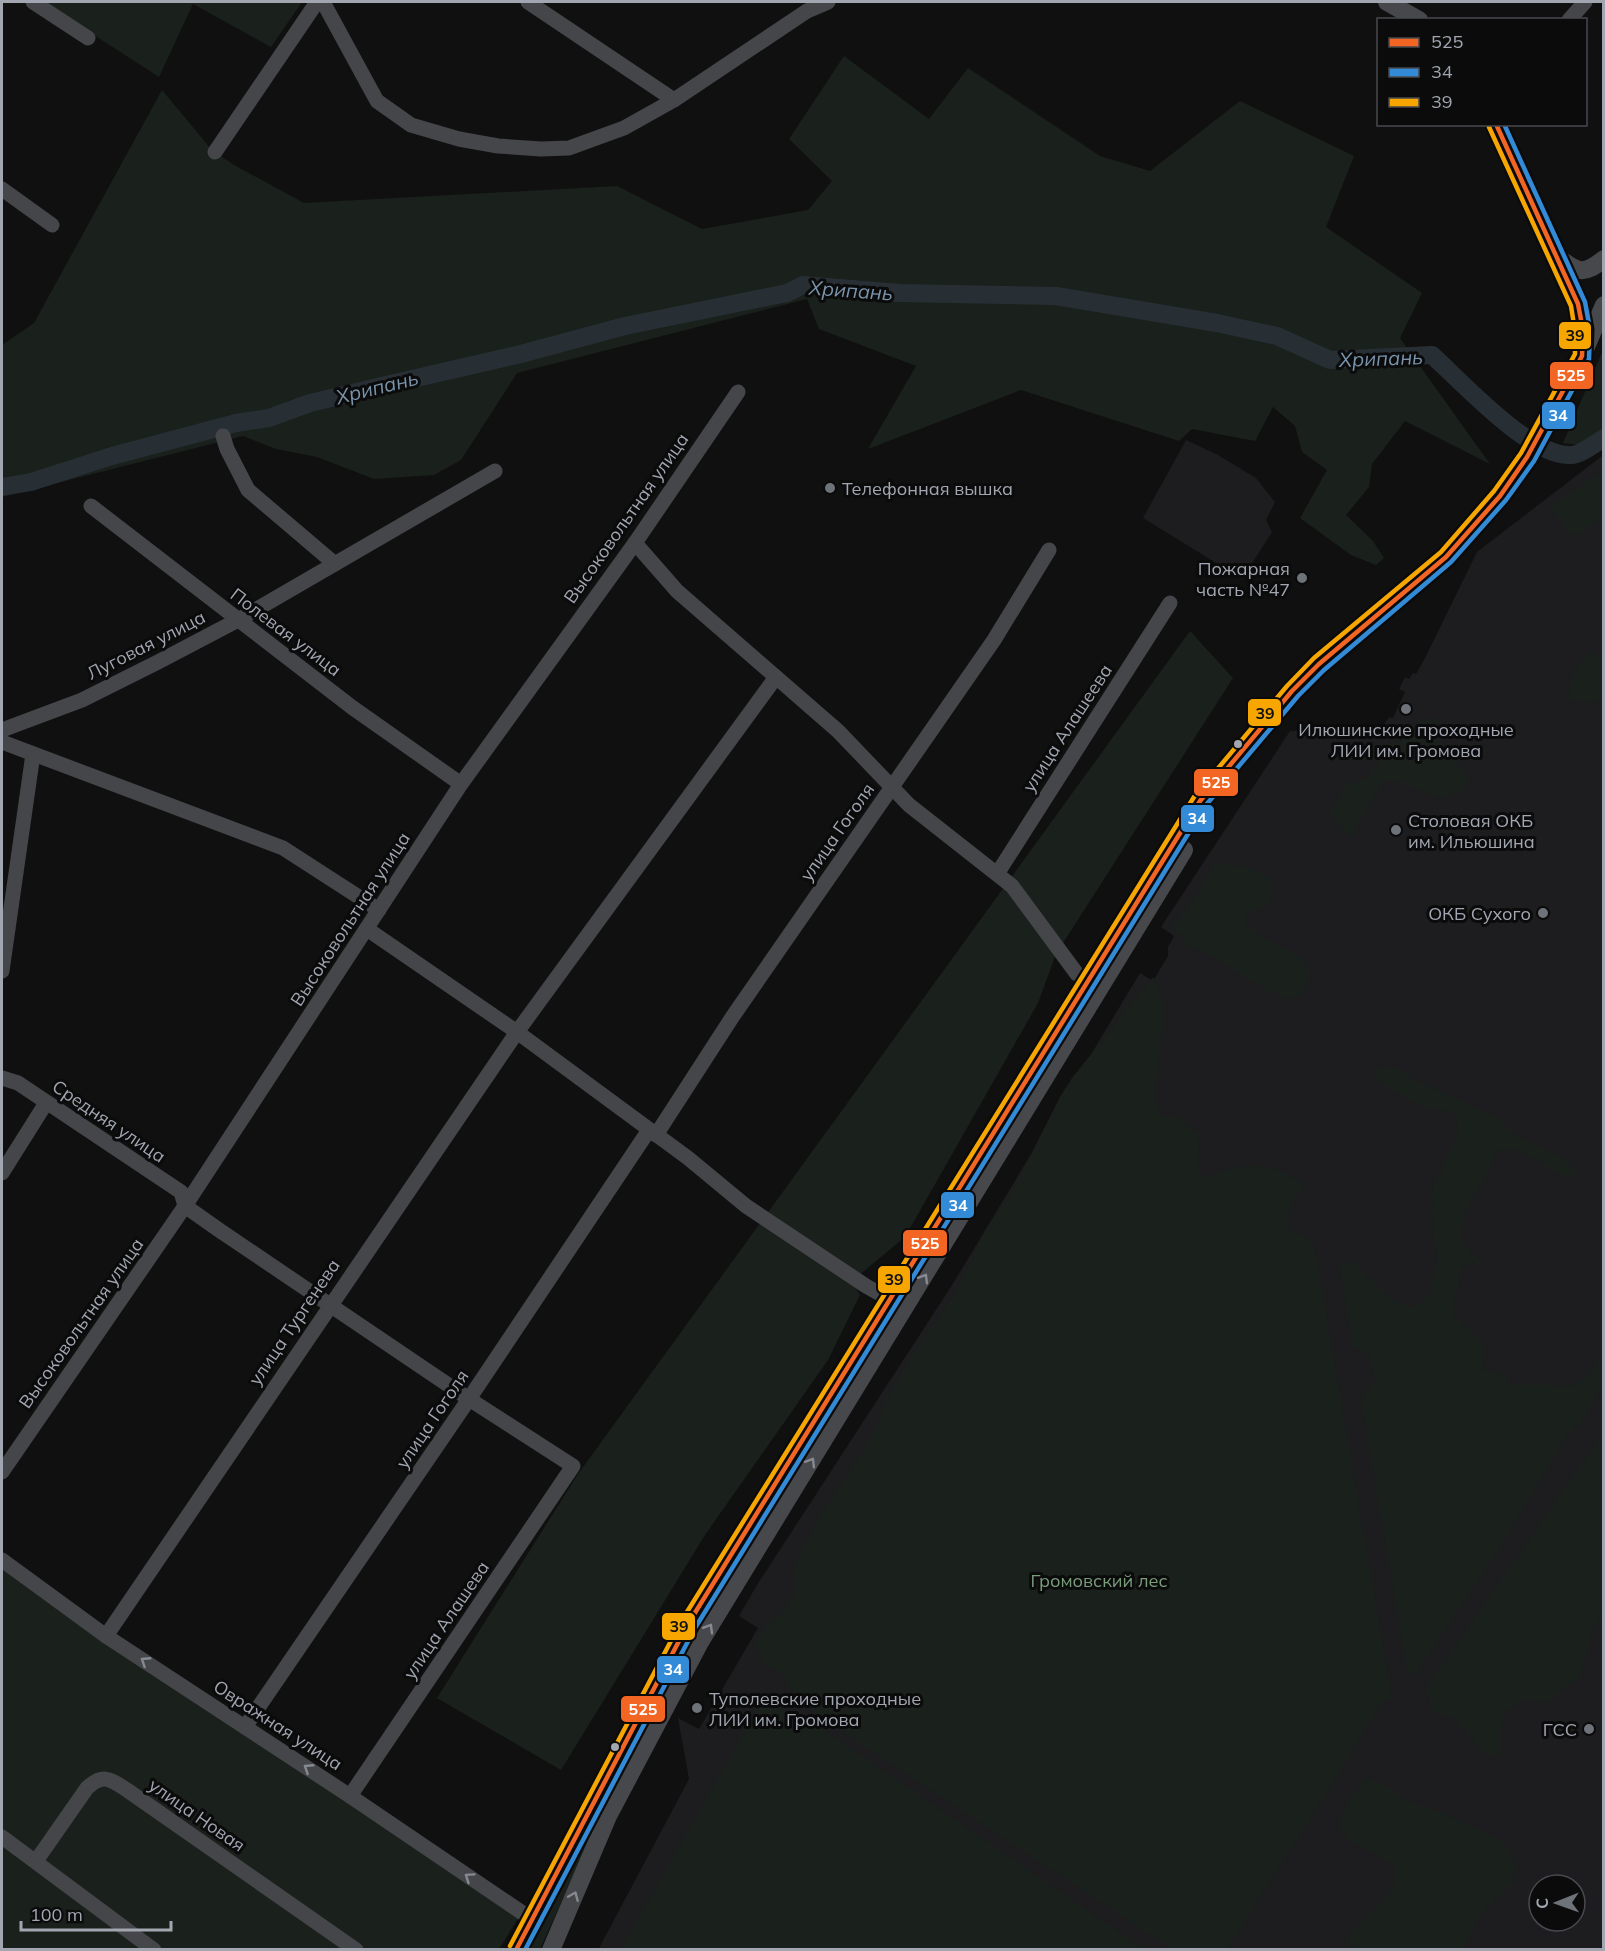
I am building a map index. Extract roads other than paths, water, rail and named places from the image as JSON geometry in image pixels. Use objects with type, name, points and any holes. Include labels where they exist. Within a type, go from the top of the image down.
[{"type":"main road","points":[[1387,2],[1415,18]]},
{"type":"main road","points":[[1497,126],[1578,304],[1583,330],[1582,356]]},
{"type":"main road","points":[[1557,257],[1571,268],[1582,271],[1592,268],[1604,259]]},
{"type":"main road","points":[[1578,304],[1582,282],[1586,278],[1598,278],[1604,282]]},
{"type":"main road","points":[[516,1950],[688,1624],[1200,801],[1292,691],[1319,664],[1446,557],[1500,496],[1527,457],[1582,356],[1603,305]]},
{"type":"main road","points":[[551,1950],[608,1816],[700,1642],[1253,736]]},
{"type":"street","points":[[33,2],[88,38]]},
{"type":"street","points":[[215,152],[317,2]]},
{"type":"street","points":[[323,2],[377,100],[411,125],[459,139],[541,149],[569,148],[624,128],[674,100],[807,11],[828,2]]},
{"type":"street","points":[[528,2],[674,100]]},
{"type":"street","points":[[1571,18],[1585,2]]},
{"type":"street","points":[[2,189],[52,225]]},
{"type":"street","name":"Высоковольтная улица","points":[[2,1472],[185,1206],[461,784],[635,543],[738,392]]},
{"type":"street","points":[[223,436],[227,449],[248,490],[335,564]]},
{"type":"street","name":"Луговая улица","points":[[2,730],[82,700],[238,620],[495,471]]},
{"type":"street","name":"Полевая улица","points":[[91,506],[353,708],[461,784]]},
{"type":"street","points":[[635,543],[677,591],[838,730],[891,789],[1012,886],[1077,974],[1087,982]]},
{"type":"street","name":"улица Гоголя","points":[[245,1727],[652,1133],[994,640],[1049,550]]},
{"type":"street","name":"улица Алашеева","points":[[997,874],[1170,603]]},
{"type":"street","name":"улица Тургенева","points":[[106,1636],[517,1032],[776,677]]},
{"type":"street","points":[[2,742],[283,848],[379,910]]},
{"type":"street","points":[[2,971],[33,754]]},
{"type":"street","points":[[367,929],[517,1032],[688,1158],[747,1206],[866,1286],[891,1300]]},
{"type":"street","name":"Средняя улица","points":[[2,1078],[18,1083],[181,1192],[185,1206],[469,1399],[573,1466]]},
{"type":"street","points":[[2,1173],[46,1103]]},
{"type":"street","name":"улица Алашева","points":[[350,1796],[573,1466]]},
{"type":"street","name":"Овражная улица","points":[[2,1560],[106,1636],[534,1919]]},
{"type":"street","name":"улица Новая","points":[[36,1862],[87,1788],[96,1779],[105,1778],[114,1781],[356,1950]]},
{"type":"street","points":[[2,1837],[154,1950]]},
{"type":"waterway","name":"Хрипань","points":[[2,487],[31,482],[112,456],[236,423],[269,418],[310,403],[517,355],[625,326],[787,293],[803,285],[900,293],[1056,296],[1217,323],[1277,336],[1330,360],[1432,355],[1498,416],[1536,444],[1555,452],[1571,455],[1583,451],[1604,438]]},
{"type":"place","name":"Телефонная вышка","points":[[830,488]]},
{"type":"place","name":"Пожарная часть №47","points":[[1302,578]]},
{"type":"place","name":"Илюшинские проходные ЛИИ им. Громова","points":[[1406,709]]},
{"type":"place","name":"Столовая ОКБ им. Ильюшина","points":[[1396,830]]},
{"type":"place","name":"ОКБ Сухого","points":[[1543,913]]},
{"type":"place","name":"Туполевские проходные ЛИИ им. Громова","points":[[697,1708]]},
{"type":"place","name":"ГСС","points":[[1589,1729]]},
{"type":"park label","name":"Громовский лес","points":[[1099,1580]]}]
